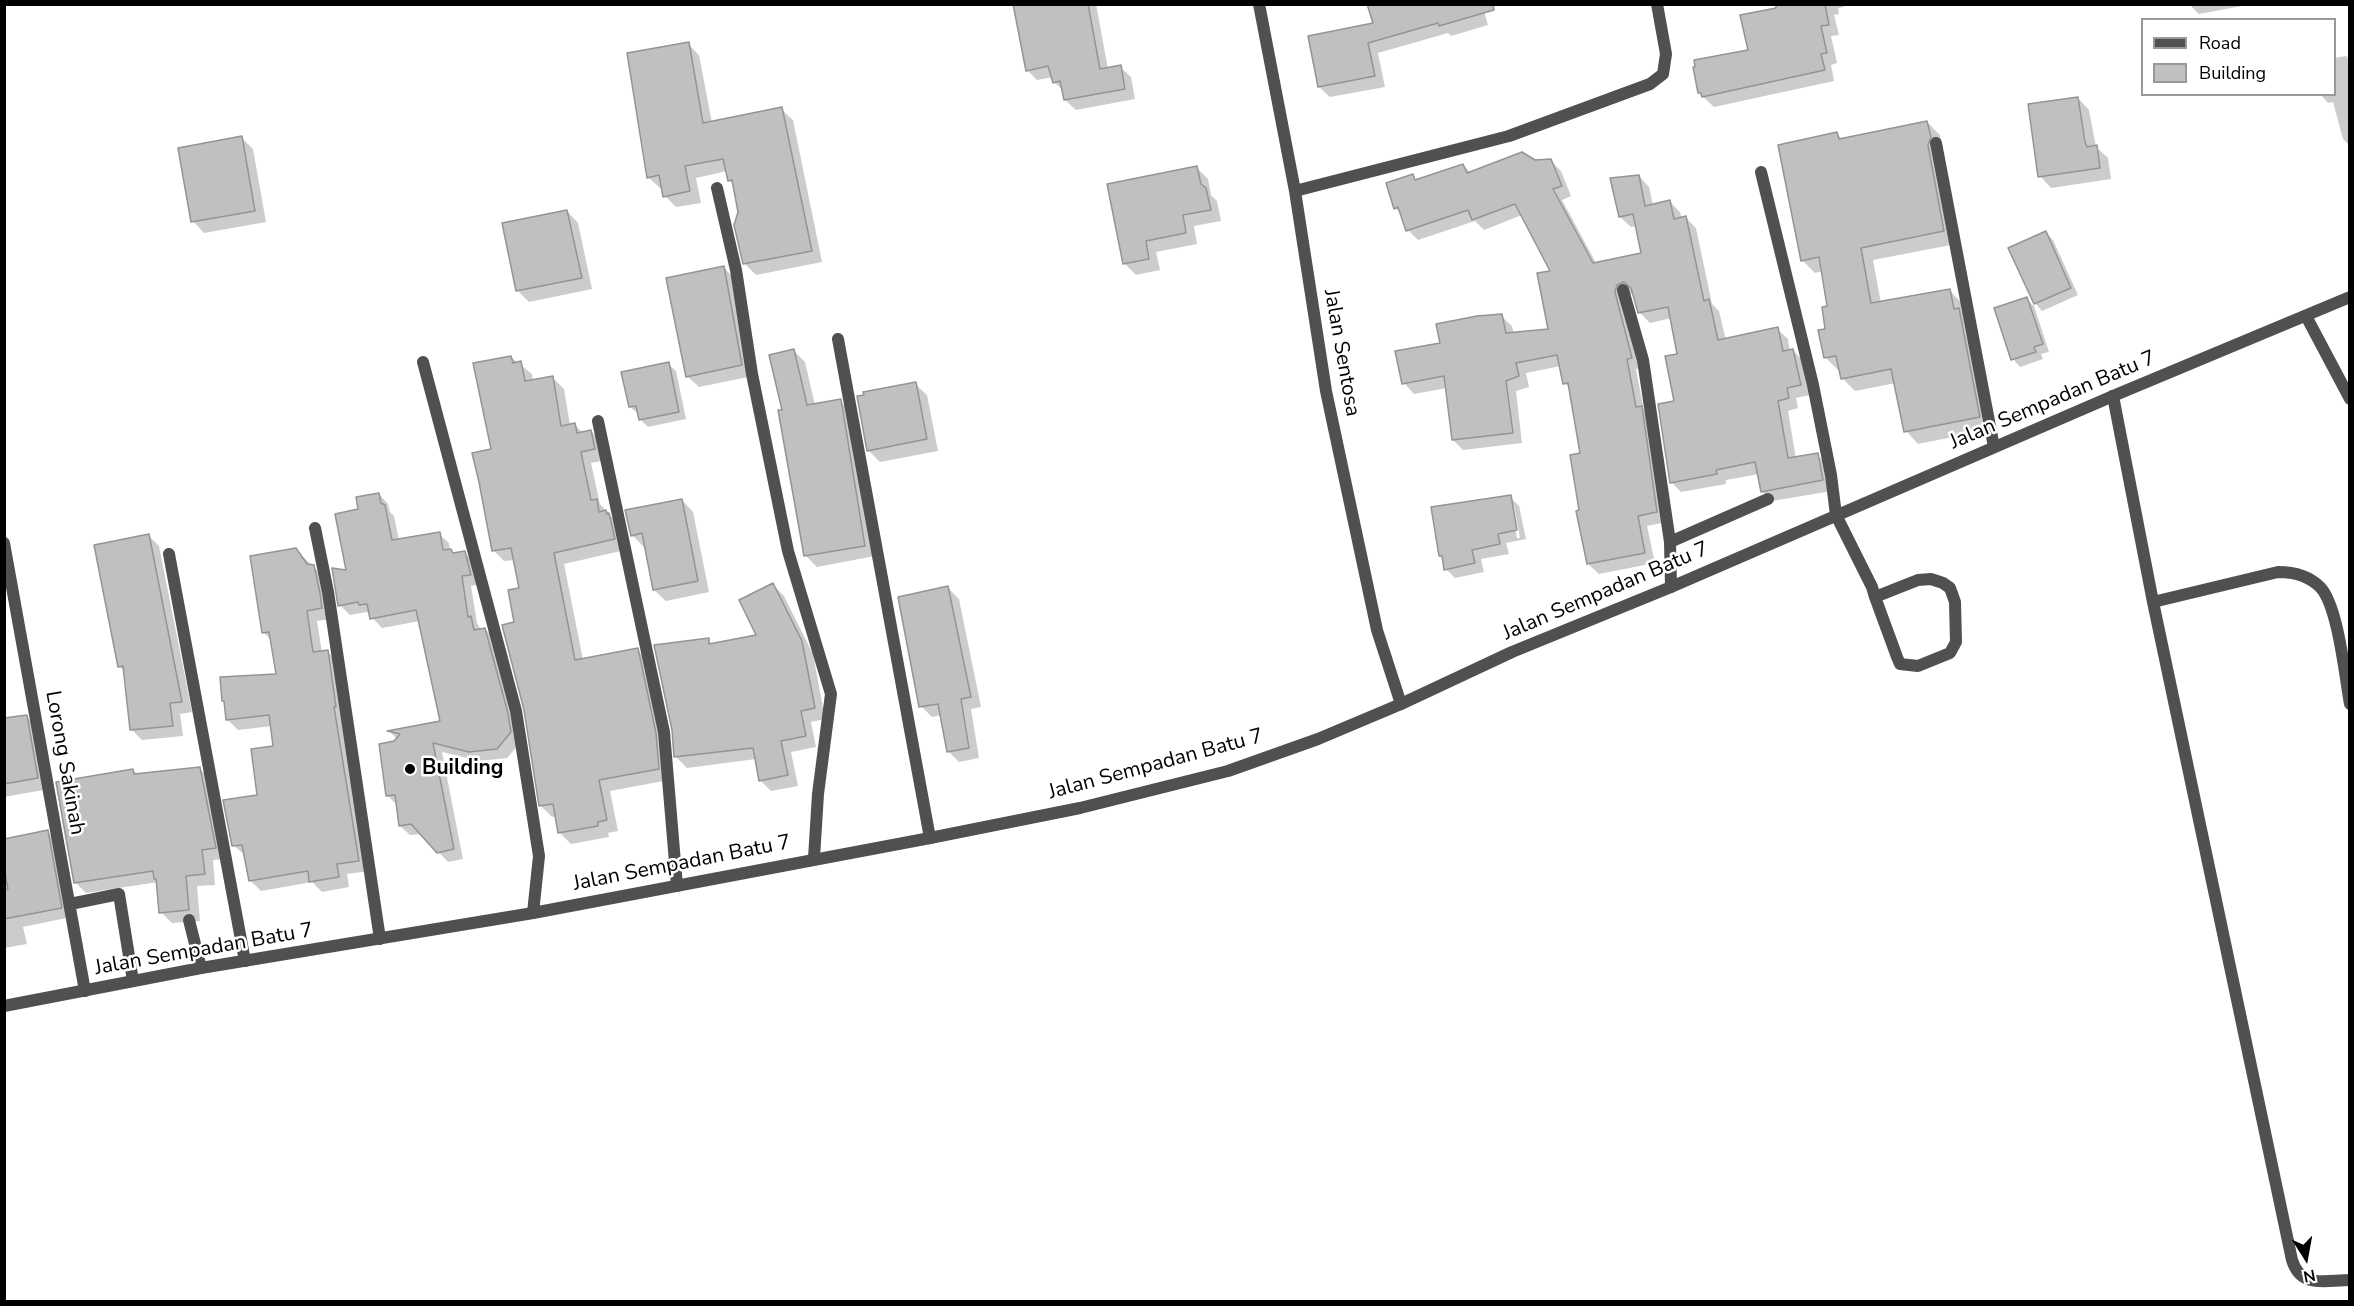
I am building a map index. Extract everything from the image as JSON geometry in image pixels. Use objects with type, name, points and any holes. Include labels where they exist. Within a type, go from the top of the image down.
[{"type":"street","name":"Jalan Sentosa","points":[[1259,4],[1295,191],[1326,391],[1377,630],[1401,704]]},
{"type":"street","points":[[1295,191],[1509,136],[1650,84],[1663,74],[1666,54],[1657,4]]},
{"type":"street","points":[[1936,142],[1994,447]]},
{"type":"street","points":[[1761,172],[1813,385],[1831,475],[1836,515],[1875,597],[1900,664],[1918,666],[1950,653],[1956,642],[1956,610],[1950,588],[1931,579],[1918,580],[1875,597]]},
{"type":"street","points":[[717,188],[736,270],[752,375],[788,551],[831,694],[818,794],[814,858]]},
{"type":"street","points":[[1623,290],[1643,360],[1670,542],[1671,587]]},
{"type":"street","name":"Jalan Sempadan Batu 7","points":[[4,1006],[245,961],[533,913],[814,858],[930,838],[1080,808],[1228,771],[1318,739],[1401,704],[1512,652],[1671,587],[2349,297]]},
{"type":"street","points":[[2306,316],[2349,399]]},
{"type":"street","points":[[838,339],[930,838]]},
{"type":"street","points":[[423,362],[516,711],[539,856],[533,913]]},
{"type":"street","points":[[2113,396],[2152,602],[2292,1260],[2296,1272],[2304,1279],[2349,1280]]},
{"type":"street","points":[[598,422],[664,732],[677,886]]},
{"type":"street","points":[[1670,542],[1768,499]]},
{"type":"street","points":[[315,528],[328,592],[380,939]]},
{"type":"street","name":"Lorong Sakinah","points":[[4,543],[85,991]]},
{"type":"street","points":[[169,554],[245,961]]},
{"type":"street","points":[[2152,602],[2278,572],[2293,572],[2305,577],[2320,587],[2331,604],[2349,704]]},
{"type":"street","points":[[70,904],[119,894],[133,981]]},
{"type":"street","points":[[189,920],[201,969]]},
{"type":"building","points":[[1013,4],[1088,4],[1100,69],[1121,65],[1125,89],[1064,100],[1060,81],[1053,83],[1048,66],[1026,71]]},
{"type":"building","points":[[1367,4],[1493,4],[1494,10],[1368,43],[1375,76],[1318,87],[1308,36],[1373,23]]},
{"type":"building","points":[[1776,4],[1825,4],[1829,25],[1821,26],[1827,53],[1821,54],[1825,70],[1702,97],[1701,93],[1698,93],[1693,67],[1695,67],[1694,60],[1748,50],[1740,15],[1776,8]]},
{"type":"building","points":[[689,42],[703,123],[782,107],[812,251],[743,264],[734,225],[738,212],[732,180],[728,181],[723,159],[685,166],[690,191],[663,197],[659,175],[647,178],[627,53]]},
{"type":"building","points":[[2078,97],[2085,142],[2087,147],[2097,145],[2100,168],[2038,177],[2028,104]]},
{"type":"building","points":[[1927,121],[1931,137],[1928,145],[1944,231],[1861,248],[1871,303],[1950,289],[1954,309],[1959,308],[1980,417],[1904,432],[1891,369],[1841,379],[1836,356],[1824,358],[1818,330],[1825,329],[1822,307],[1827,306],[1819,257],[1801,261],[1778,145],[1837,132],[1839,139]]},
{"type":"building","points":[[242,136],[255,211],[191,222],[178,148]]},
{"type":"building","points":[[1522,152],[1535,160],[1551,159],[1562,186],[1553,189],[1593,263],[1641,253],[1633,214],[1619,217],[1610,178],[1639,175],[1645,206],[1670,200],[1674,219],[1686,216],[1704,301],[1709,299],[1718,340],[1778,327],[1783,351],[1793,349],[1801,385],[1787,388],[1789,398],[1778,401],[1788,458],[1818,453],[1823,480],[1761,492],[1755,462],[1716,470],[1717,474],[1670,483],[1658,404],[1674,401],[1665,356],[1677,354],[1668,307],[1638,313],[1631,288],[1624,282],[1617,285],[1615,292],[1632,358],[1627,359],[1636,407],[1642,406],[1657,512],[1638,516],[1645,553],[1587,564],[1576,511],[1579,510],[1570,455],[1580,453],[1568,383],[1563,384],[1557,355],[1516,363],[1519,376],[1506,381],[1513,433],[1452,440],[1444,376],[1402,384],[1395,351],[1440,343],[1436,324],[1477,316],[1502,314],[1506,333],[1548,329],[1537,273],[1550,271],[1515,204],[1472,220],[1468,210],[1406,231],[1398,207],[1394,209],[1386,183],[1413,174],[1415,180],[1463,164],[1467,173]]},
{"type":"building","points":[[1197,166],[1201,184],[1206,188],[1211,210],[1183,215],[1186,233],[1146,241],[1149,259],[1123,264],[1107,184]]},
{"type":"building","points":[[567,210],[582,278],[516,291],[502,223]]},
{"type":"building","points":[[2046,231],[2071,288],[2034,304],[2008,248]]},
{"type":"building","points":[[724,266],[742,365],[686,377],[666,278]]},
{"type":"building","points":[[2027,297],[2043,344],[2034,347],[2036,352],[2011,360],[1994,308]]},
{"type":"building","points":[[794,349],[807,405],[841,399],[865,546],[804,556],[778,410],[782,410],[769,355]]},
{"type":"building","points":[[511,356],[513,363],[521,361],[525,381],[553,376],[561,426],[575,423],[577,433],[591,430],[595,449],[581,452],[591,500],[597,499],[599,512],[606,510],[607,514],[609,513],[615,539],[554,553],[575,660],[638,648],[656,733],[659,769],[599,780],[607,820],[598,822],[598,826],[558,833],[553,804],[539,806],[524,710],[502,625],[514,622],[508,590],[519,588],[511,548],[492,551],[472,453],[491,449],[473,363]]},
{"type":"building","points":[[669,362],[679,412],[639,420],[636,406],[629,407],[621,372]]},
{"type":"building","points":[[916,382],[927,439],[867,451],[857,396],[864,395],[863,392]]},
{"type":"building","points":[[379,493],[381,503],[385,505],[392,540],[440,532],[443,550],[451,549],[453,553],[465,551],[471,575],[462,576],[468,617],[471,616],[474,630],[485,628],[508,713],[511,732],[497,749],[469,752],[433,743],[454,849],[437,853],[411,824],[399,826],[395,795],[386,796],[379,744],[394,741],[400,734],[387,731],[440,721],[416,610],[370,619],[367,604],[359,605],[358,602],[338,606],[332,568],[346,570],[335,514],[358,509],[356,497]]},
{"type":"building","points":[[1511,495],[1517,530],[1498,534],[1500,544],[1472,550],[1475,563],[1444,570],[1442,556],[1439,556],[1431,507]]},
{"type":"building","points":[[682,499],[698,581],[653,590],[642,533],[631,536],[625,510]]},
{"type":"building","points":[[149,534],[182,702],[170,703],[173,726],[130,730],[123,666],[118,667],[94,545]]},
{"type":"building","points":[[296,548],[307,564],[314,565],[320,593],[322,608],[307,611],[313,652],[328,650],[336,707],[334,707],[359,861],[337,864],[339,877],[309,882],[308,871],[249,881],[242,845],[232,846],[223,800],[257,795],[251,749],[273,746],[269,715],[226,720],[220,677],[276,674],[269,632],[262,633],[250,556]]},
{"type":"building","points":[[773,583],[802,641],[815,708],[801,711],[806,736],[781,741],[788,775],[759,781],[753,748],[674,757],[672,730],[654,645],[709,638],[709,644],[756,635],[739,600]]},
{"type":"building","points":[[948,586],[971,697],[961,699],[969,748],[947,752],[938,704],[919,707],[898,597]]},
{"type":"building","points":[[27,715],[38,778],[4,784],[4,718]]},
{"type":"building","points":[[200,767],[216,848],[202,850],[205,874],[186,876],[189,910],[159,913],[156,879],[154,879],[153,871],[74,883],[56,782],[133,769],[134,774]]},
{"type":"building","points":[[48,830],[62,908],[4,919],[4,890],[8,889],[4,869],[4,839]]},
{"type":"place","name":"Building","points":[[410,769]]}]
